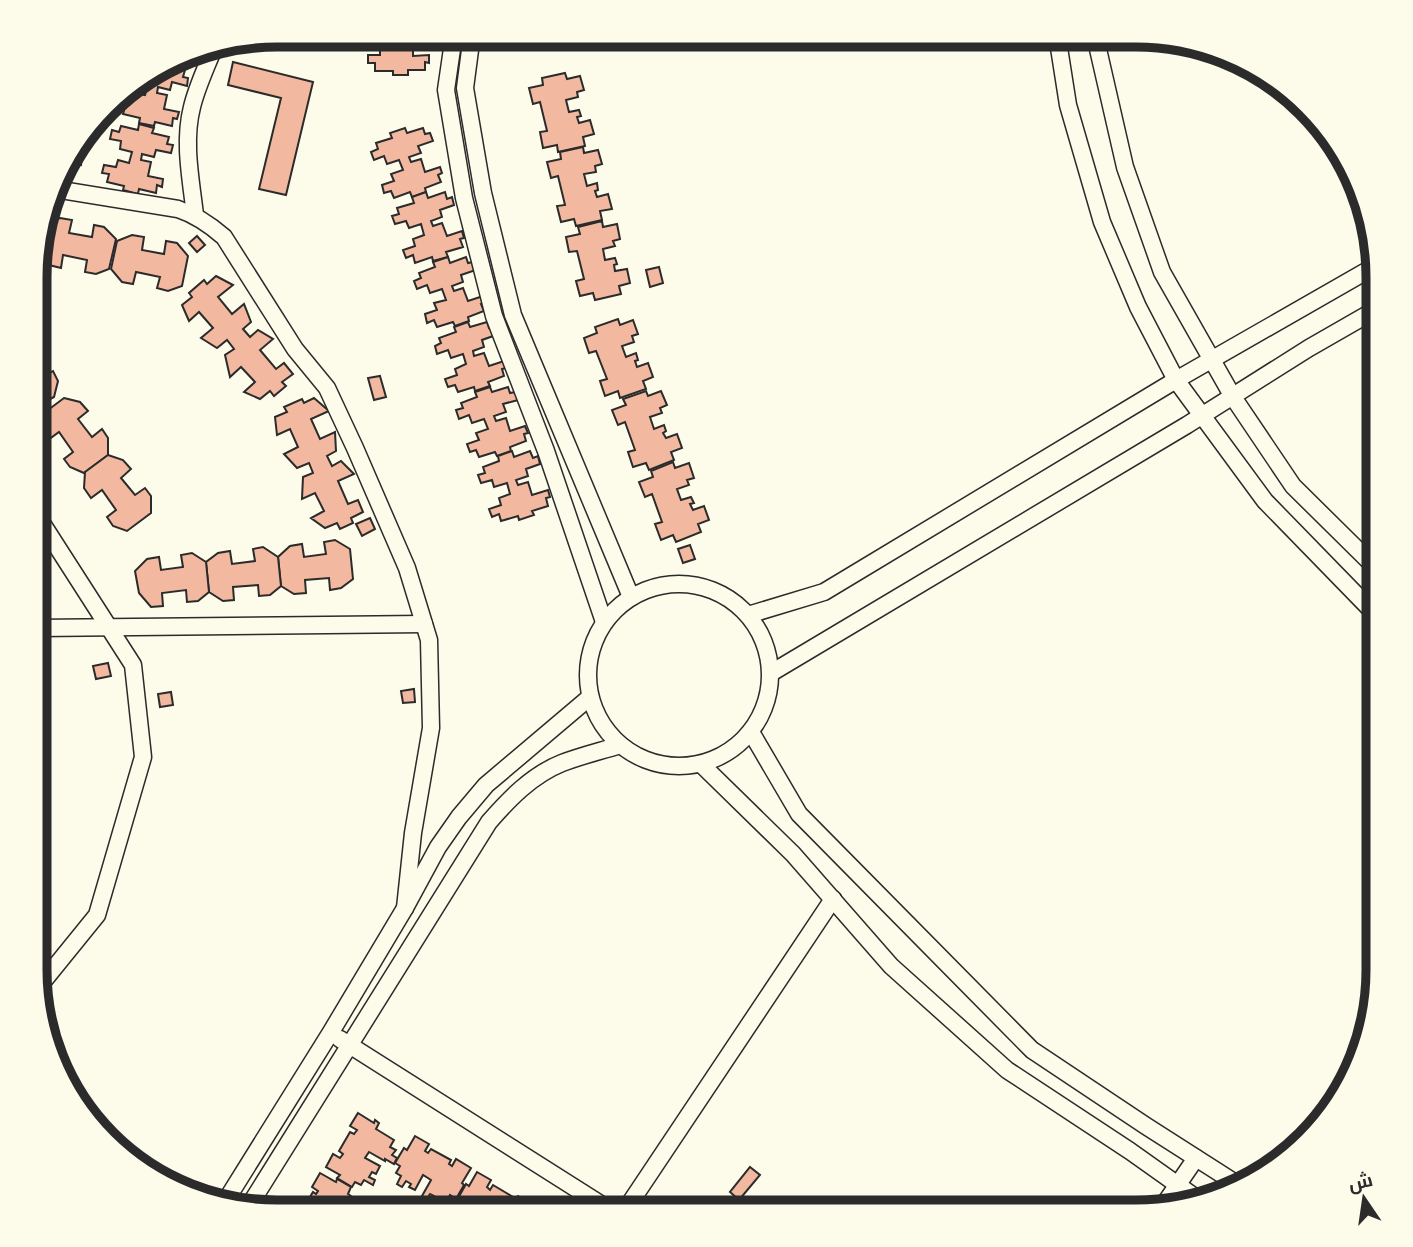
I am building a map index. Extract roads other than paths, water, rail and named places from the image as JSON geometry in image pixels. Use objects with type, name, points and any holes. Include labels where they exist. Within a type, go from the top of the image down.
[{"type":"street","points":[[452,48],[446,90],[464,198],[494,316],[547,451],[604,622]]},
{"type":"street","points":[[470,48],[465,88],[483,193],[513,315],[631,597]]},
{"type":"street","points":[[1059,48],[1068,105],[1102,222],[1138,307],[1176,380],[1265,501],[1365,604]]},
{"type":"street","points":[[1099,48],[1125,167],[1162,272],[1233,397],[1293,486],[1365,558]]},
{"type":"street","points":[[195,215],[188,154],[190,118],[211,57]]},
{"type":"street","points":[[65,191],[178,209],[209,223],[224,237],[295,349],[327,388],[407,568],[429,640],[431,728],[413,833],[404,908]]},
{"type":"street","points":[[748,615],[824,592],[1176,380],[1365,272]]},
{"type":"street","points":[[771,673],[1365,316]]},
{"type":"street","points":[[47,532],[133,665],[142,757],[97,915],[48,975]]},
{"type":"street","points":[[693,584],[723,595],[748,615],[765,642],[771,673],[766,704],[751,732],[729,752],[701,764],[673,766],[645,760],[620,745],[601,724],[590,697],[587,671],[592,646],[604,622],[631,597],[661,585],[693,584]]},
{"type":"street","points":[[47,628],[424,624]]},
{"type":"street","points":[[230,1194],[331,1032],[438,847],[459,817],[486,785],[590,697]]},
{"type":"street","points":[[751,732],[799,814],[1032,1050],[1229,1179]]},
{"type":"street","points":[[254,1198],[489,822],[511,797],[531,781],[560,764],[620,745]]},
{"type":"street","points":[[701,764],[793,854],[891,966],[1007,1070],[1189,1193]]},
{"type":"street","points":[[632,1200],[833,899]]},
{"type":"street","points":[[331,1032],[593,1200]]},
{"type":"street","points":[[1170,1197],[1196,1158]]}]
